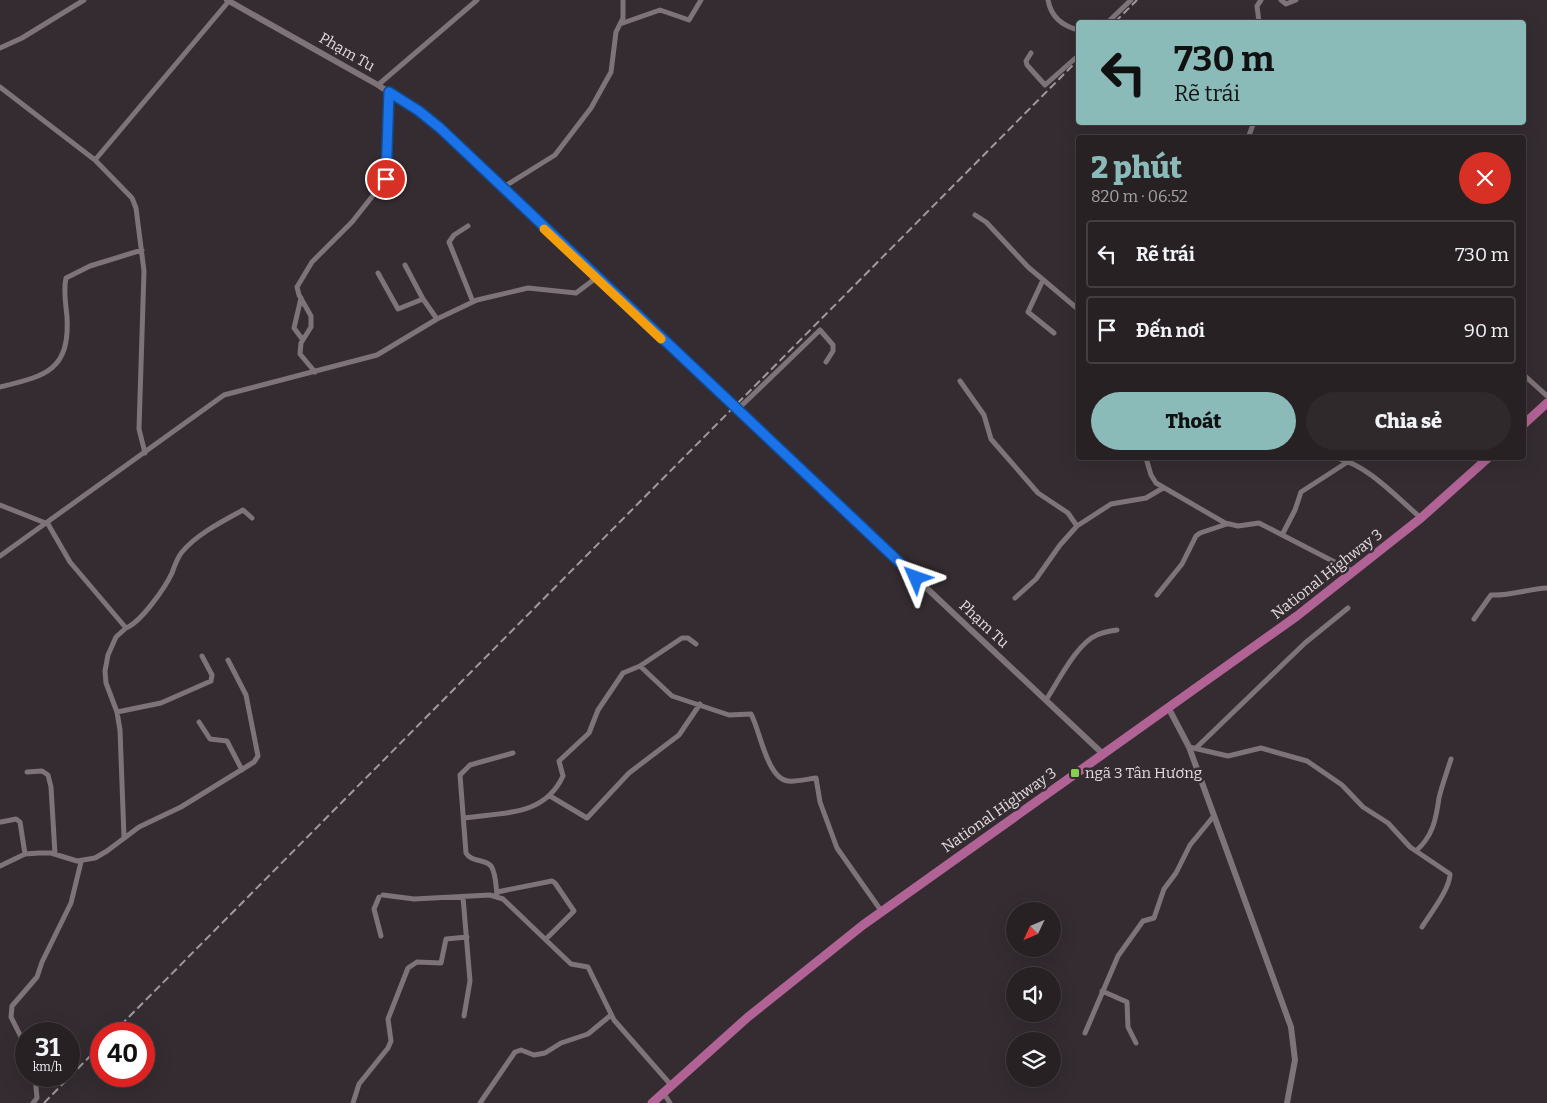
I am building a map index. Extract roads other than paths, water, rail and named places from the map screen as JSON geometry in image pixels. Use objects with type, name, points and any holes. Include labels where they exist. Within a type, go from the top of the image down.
[{"type":"highway","points":[[1526,422],[1547,403]]},
{"type":"highway","name":"National Highway 3","points":[[652,1103],[748,1018],[882,912],[1168,706],[1297,616],[1421,518],[1486,460]]},
{"type":"street","points":[[0,48],[84,0]]},
{"type":"street","points":[[378,85],[477,0]]},
{"type":"street","points":[[502,188],[555,155],[586,116],[610,72],[616,32],[623,18],[623,0]]},
{"type":"street","points":[[620,25],[660,10],[689,20],[701,0]]},
{"type":"street","points":[[1048,0],[1050,10],[1057,20],[1076,29]]},
{"type":"street","points":[[1110,20],[1131,0]]},
{"type":"street","points":[[1259,20],[1257,6],[1261,0]]},
{"type":"street","points":[[1281,0],[1286,4],[1296,0]]},
{"type":"street","points":[[95,160],[228,1]]},
{"type":"street","name":"Phạm Tu","points":[[228,1],[378,85],[419,111],[434,123],[596,278],[1103,754]]},
{"type":"street","points":[[1031,53],[1026,61],[1027,65],[1045,85],[1076,58]]},
{"type":"street","points":[[0,87],[95,160],[132,198],[142,250],[144,298],[139,429],[144,453]]},
{"type":"street","points":[[315,372],[300,354],[303,340],[310,330],[311,316],[297,287],[311,263],[352,222],[386,179],[389,92]]},
{"type":"street","points":[[975,215],[986,222],[1043,280],[1076,308]]},
{"type":"street","points":[[468,226],[454,235],[450,242],[473,302]]},
{"type":"street","points":[[0,388],[44,374],[57,366],[67,335],[66,278],[90,266],[142,250]]},
{"type":"street","points":[[405,265],[423,300],[437,319]]},
{"type":"street","points":[[378,273],[398,309],[423,300]]},
{"type":"street","points":[[0,556],[48,524],[224,396],[377,355],[437,319],[473,302],[528,288],[576,293],[596,278]]},
{"type":"street","points":[[1043,280],[1028,312],[1054,333]]},
{"type":"street","points":[[301,298],[294,328],[303,340]]},
{"type":"street","points":[[737,410],[820,330],[833,345],[833,351],[826,362]]},
{"type":"street","points":[[1526,377],[1547,396]]},
{"type":"street","points":[[960,381],[984,415],[991,439],[1038,493],[1068,513],[1077,526]]},
{"type":"street","points":[[1147,460],[1151,475],[1163,488],[1228,524],[1238,526],[1259,523],[1352,571]]},
{"type":"street","points":[[1344,460],[1376,480],[1421,518]]},
{"type":"street","points":[[1282,535],[1295,510],[1300,492],[1348,461]]},
{"type":"street","points":[[1015,598],[1036,579],[1060,545],[1077,526],[1111,504],[1146,498],[1163,488]]},
{"type":"street","points":[[0,505],[48,524],[70,562],[126,628]]},
{"type":"street","points":[[124,837],[120,730],[117,712],[106,683],[105,671],[108,655],[116,637],[141,618],[167,582],[177,560],[185,549],[197,538],[244,510],[252,518]]},
{"type":"street","points":[[1157,595],[1182,564],[1196,536],[1228,524]]},
{"type":"street","points":[[1474,619],[1491,596],[1547,588]]},
{"type":"street","points":[[1193,747],[1305,643],[1348,608]]},
{"type":"street","points":[[1046,700],[1081,649],[1097,634],[1116,630]]},
{"type":"street","points":[[464,818],[530,809],[550,796],[563,776],[559,764],[561,759],[589,733],[598,710],[619,677],[628,670],[640,666],[682,638],[688,638],[696,644]]},
{"type":"street","points":[[117,712],[168,701],[211,681],[212,676],[202,656]]},
{"type":"street","points":[[0,866],[25,854],[55,854],[81,862],[107,851],[124,837],[200,796],[254,762],[258,756],[246,695],[228,660]]},
{"type":"street","points":[[640,666],[672,696],[729,715],[751,714],[770,765],[782,779],[788,781],[816,778],[820,802],[837,848],[882,912]]},
{"type":"street","points":[[550,796],[587,818],[629,773],[679,735],[700,704]]},
{"type":"street","points":[[1168,706],[1193,747],[1213,816],[1262,944],[1291,1027],[1295,1060],[1292,1088],[1287,1103]]},
{"type":"street","points":[[199,722],[210,739],[227,741],[242,770]]},
{"type":"street","points":[[1193,747],[1228,756],[1250,749],[1261,748],[1306,761],[1342,785],[1363,807],[1388,823],[1416,851],[1446,869],[1450,877],[1422,926]]},
{"type":"street","points":[[513,753],[470,765],[460,775],[466,853],[472,859],[490,865],[497,894],[571,964],[588,967],[611,1015],[671,1085]]},
{"type":"street","points":[[1416,851],[1428,839],[1437,815],[1439,799],[1451,759]]},
{"type":"street","points":[[27,772],[42,771],[48,775],[51,787],[55,854]]},
{"type":"street","points":[[1085,1033],[1121,951],[1143,921],[1154,918],[1164,889],[1176,873],[1190,844],[1213,816]]},
{"type":"street","points":[[1,822],[16,819],[20,822],[25,854]]},
{"type":"street","points":[[15,1023],[12,1016],[12,1006],[37,978],[42,962],[72,903],[81,862]]},
{"type":"street","points":[[381,936],[374,909],[381,896],[414,899],[463,897],[497,894],[552,881],[574,911],[546,939]]},
{"type":"street","points":[[463,897],[470,981],[464,1016]]},
{"type":"street","points":[[352,1103],[359,1084],[388,1048],[391,1041],[388,1019],[408,968],[417,962],[440,963],[446,939],[467,937]]},
{"type":"street","points":[[1102,991],[1127,1002],[1128,1027],[1136,1043]]},
{"type":"street","points":[[480,1103],[515,1052],[521,1050],[534,1055],[545,1053],[561,1043],[588,1034],[611,1015]]},
{"type":"street","points":[[33,1103],[37,1098],[36,1087]]},
{"type":"street","points":[[663,1092],[670,1103]]},
{"type":"railway","points":[[1117,20],[1137,0]]},
{"type":"railway","points":[[124,1022],[1076,62]]},
{"type":"railway","points":[[44,1103],[90,1056]]},
{"type":"place","name":"ngã 3 Tân Hương","points":[[1075,773]]}]
